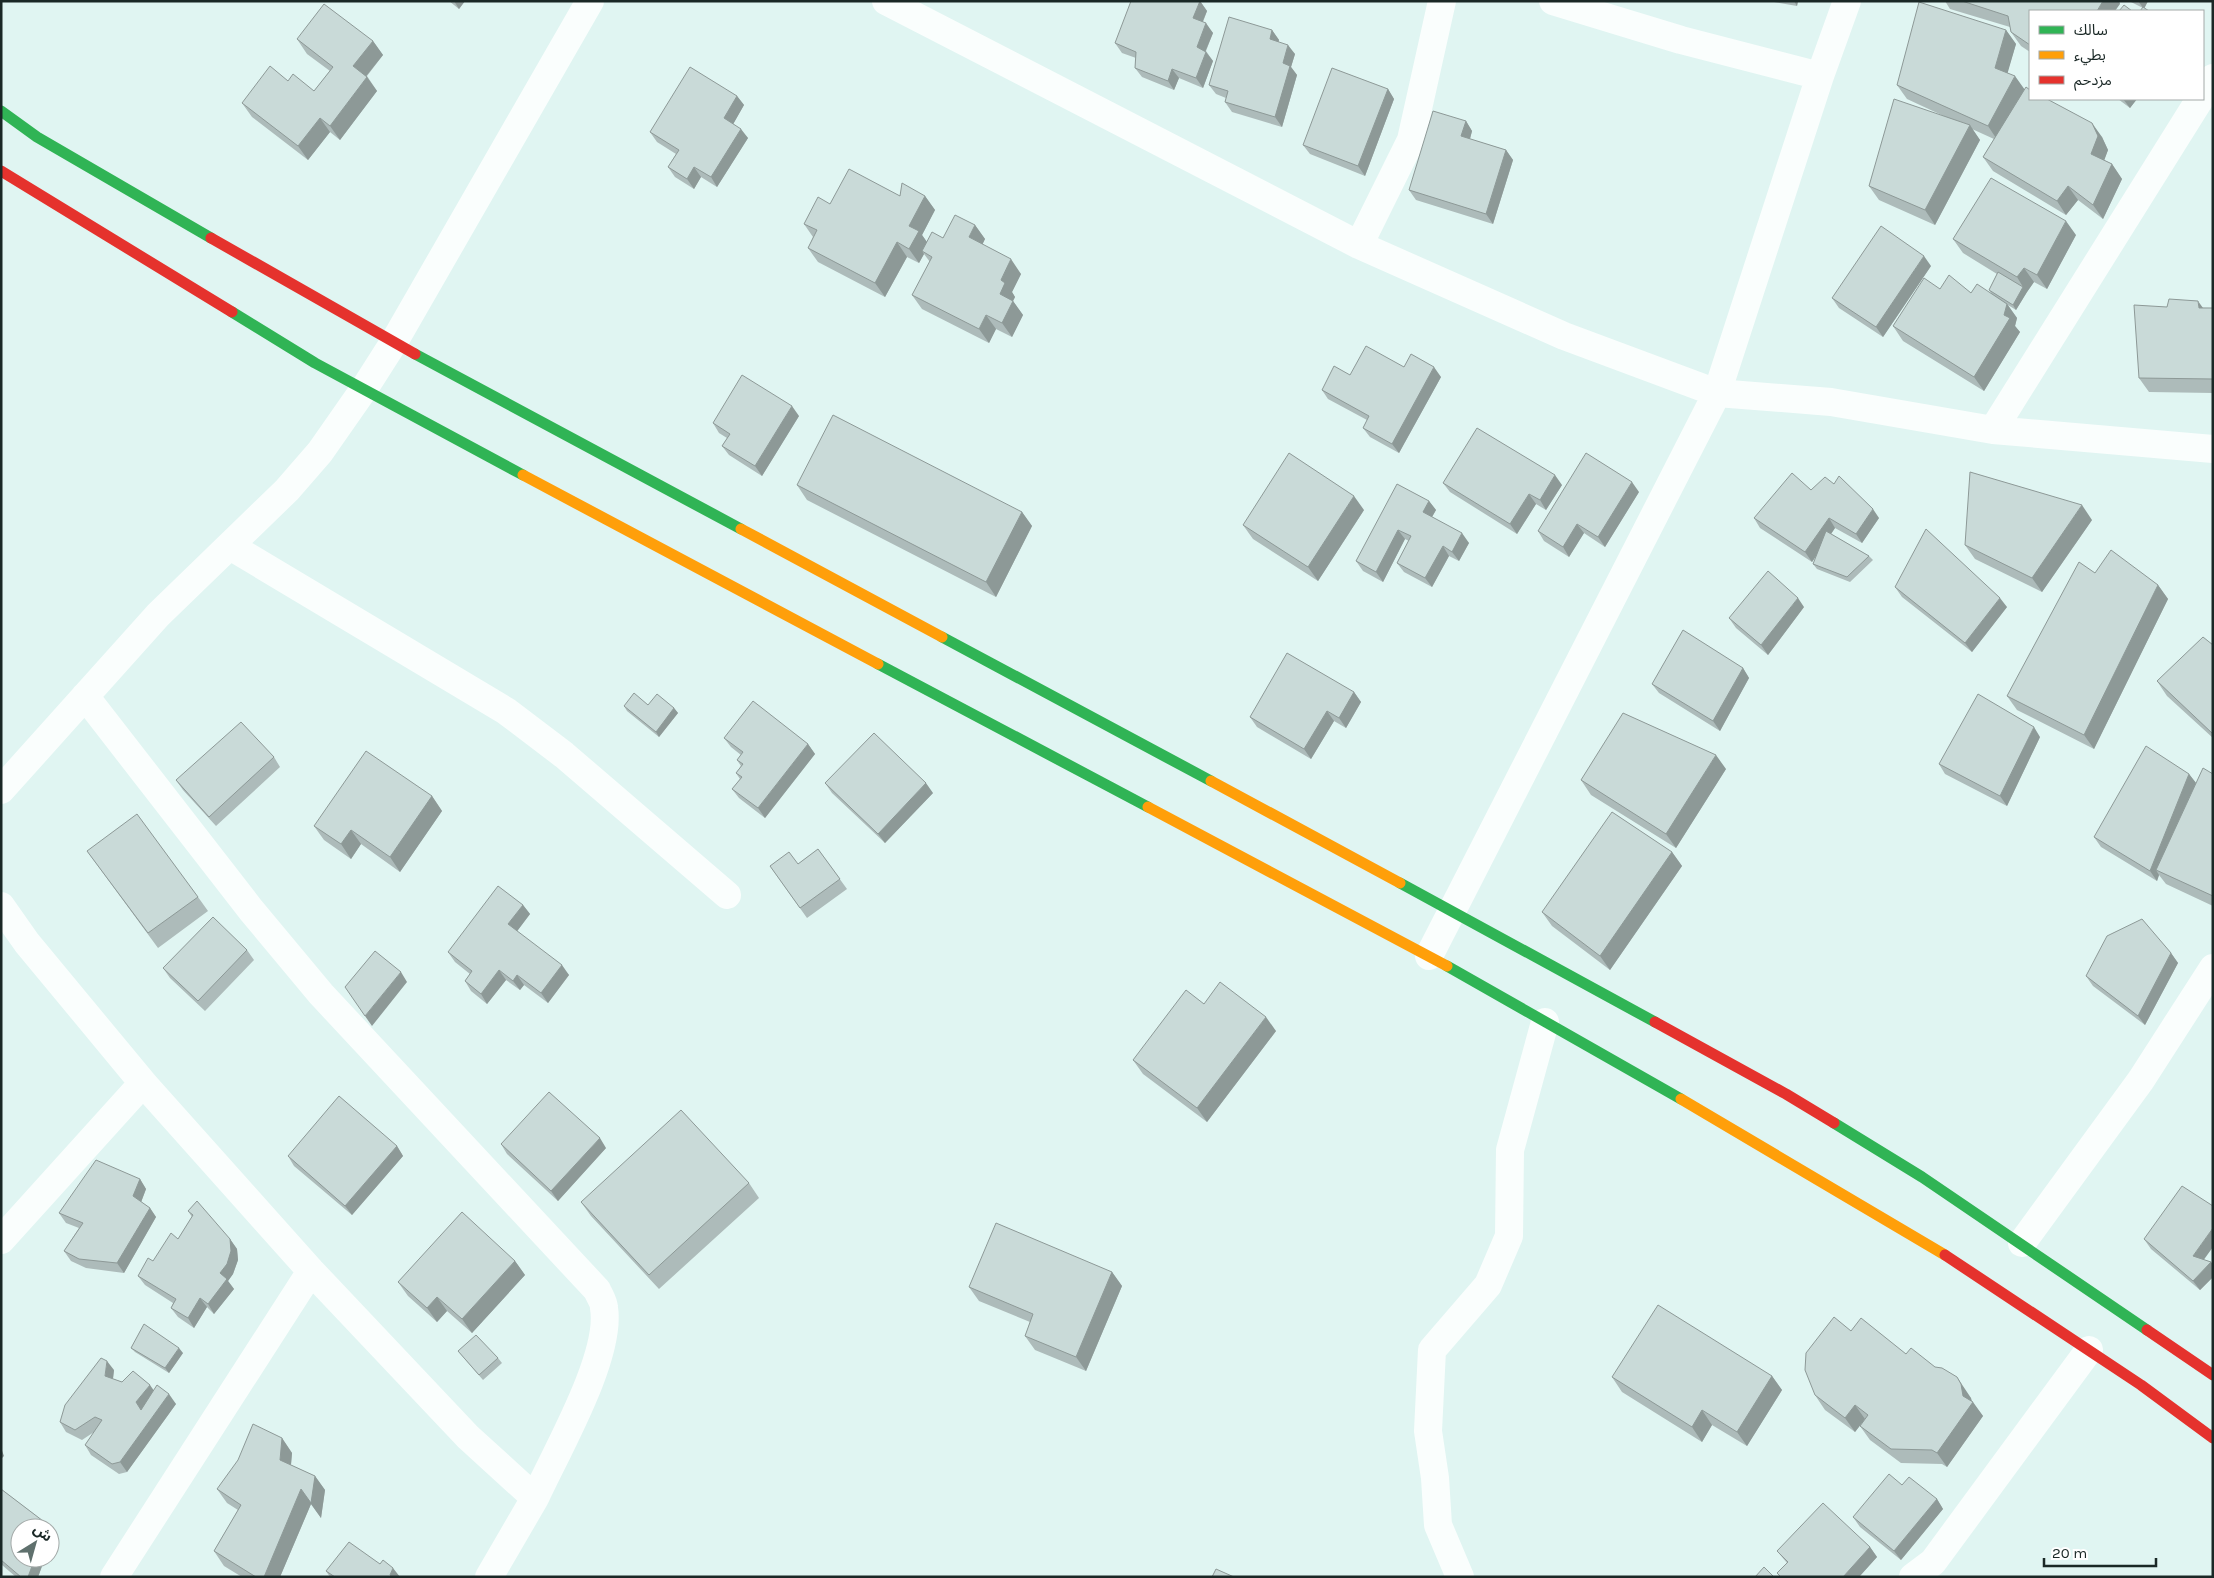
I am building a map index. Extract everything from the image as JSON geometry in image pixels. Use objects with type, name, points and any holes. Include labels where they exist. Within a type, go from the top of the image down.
[{"type":"street","points":[[1,790],[158,615],[292,484],[320,452],[394,342],[590,1]]},
{"type":"street","points":[[886,1],[1360,245],[1564,336],[1717,393],[1831,402],[1993,430],[2213,448]]},
{"type":"street","points":[[1360,245],[1412,140],[1442,1]]},
{"type":"street","points":[[1553,1],[1681,40],[1820,76]]},
{"type":"street","points":[[1428,956],[1717,393],[1820,76],[1847,1]]},
{"type":"street","points":[[2204,92],[2213,78]]},
{"type":"street","points":[[1993,430],[2199,100]]},
{"type":"street","points":[[1,111],[37,137],[111,181],[394,342],[1452,911],[1786,1094],[1922,1178],[2022,1243],[2213,1376]]},
{"type":"street","points":[[1,171],[315,363],[1428,956],[1848,1194],[1935,1248],[2089,1350],[2213,1438]]},
{"type":"street","points":[[230,546],[506,712],[564,755],[726,896]]},
{"type":"street","points":[[85,696],[251,910],[321,994],[597,1290],[604,1307],[604,1336],[597,1364],[535,1498],[489,1577]]},
{"type":"street","points":[[1,906],[27,943],[143,1084],[311,1271],[468,1437],[535,1498]]},
{"type":"street","points":[[2022,1243],[2141,1080],[2213,968]]},
{"type":"street","points":[[1460,1577],[1438,1525],[1435,1478],[1428,1431],[1432,1350],[1488,1285],[1509,1236],[1510,1150],[1544,1022]]},
{"type":"street","points":[[1,1240],[143,1084]]},
{"type":"street","points":[[114,1577],[311,1271]]},
{"type":"street","points":[[1927,1572],[2089,1350]]},
{"type":"building","points":[[1131,1],[1200,1],[1193,18],[1206,23],[1197,47],[1206,52],[1196,78],[1172,69],[1168,81],[1135,68],[1136,52],[1115,43]]},
{"type":"building","points":[[1962,1],[2103,1],[2098,10],[2029,10],[2029,44],[2011,32],[2008,16]]},
{"type":"building","points":[[1919,2],[2006,30],[1995,68],[2015,76],[1988,126],[1897,85]]},
{"type":"building","points":[[324,4],[373,41],[353,66],[367,77],[330,126],[320,118],[298,146],[242,103],[270,66],[288,81],[293,74],[314,91],[333,67],[297,39]]},
{"type":"building","points":[[2124,5],[2131,10],[2120,10]]},
{"type":"building","points":[[1229,17],[1272,30],[1270,39],[1288,45],[1283,63],[1290,66],[1275,117],[1225,102],[1228,91],[1209,85]]},
{"type":"building","points":[[690,67],[737,96],[724,118],[741,129],[711,177],[694,167],[687,179],[668,167],[679,150],[650,132]]},
{"type":"building","points":[[1332,68],[1388,89],[1358,166],[1303,145]]},
{"type":"building","points":[[2026,87],[2029,89],[2029,100],[2049,100],[2092,123],[2098,136],[2091,154],[2112,164],[2093,205],[2068,186],[2057,201],[1983,157]]},
{"type":"building","points":[[1894,99],[1970,125],[1925,210],[1869,186]]},
{"type":"building","points":[[1433,111],[1466,121],[1461,136],[1506,150],[1486,214],[1409,190]]},
{"type":"building","points":[[849,169],[900,196],[902,183],[925,196],[909,226],[919,231],[909,249],[897,242],[875,283],[808,248],[817,230],[804,224],[818,197],[830,204]]},
{"type":"building","points":[[1991,178],[2066,221],[2037,275],[2024,268],[2017,277],[1953,239]]},
{"type":"building","points":[[955,215],[975,225],[969,237],[1011,259],[1001,280],[1005,283],[1000,294],[1013,301],[1002,323],[986,315],[979,329],[912,295],[932,257],[922,251],[932,232],[943,238]]},
{"type":"building","points":[[1881,226],[1924,256],[1876,327],[1832,298]]},
{"type":"building","points":[[1998,272],[2023,287],[2013,305],[1989,290]]},
{"type":"building","points":[[1949,275],[1971,293],[1977,284],[2007,304],[2004,315],[2010,318],[1974,377],[1893,326],[1924,278],[1940,289]]},
{"type":"building","points":[[2169,299],[2198,301],[2199,308],[2213,308],[2213,379],[2139,378],[2134,305],[2167,307]]},
{"type":"building","points":[[1366,346],[1404,367],[1411,354],[1434,367],[1392,444],[1363,428],[1369,416],[1322,390],[1334,366],[1350,375]]},
{"type":"building","points":[[742,375],[792,406],[755,466],[722,446],[730,434],[713,423]]},
{"type":"building","points":[[833,415],[1022,512],[986,582],[797,485]]},
{"type":"building","points":[[1477,428],[1555,475],[1540,500],[1529,494],[1510,524],[1443,483]]},
{"type":"building","points":[[1289,453],[1354,496],[1308,567],[1243,525]]},
{"type":"building","points":[[1586,453],[1632,482],[1598,537],[1577,524],[1563,547],[1538,531]]},
{"type":"building","points":[[1970,472],[2082,505],[2032,578],[1965,545]]},
{"type":"building","points":[[1792,473],[1811,490],[1825,477],[1834,484],[1839,476],[1873,509],[1856,534],[1829,518],[1805,552],[1754,518]]},
{"type":"building","points":[[1397,484],[1429,501],[1423,512],[1462,533],[1452,552],[1443,546],[1425,578],[1397,563],[1411,536],[1398,530],[1376,572],[1356,561]]},
{"type":"building","points":[[1926,529],[2000,598],[1965,643],[1895,587]]},
{"type":"building","points":[[1826,531],[1869,556],[1847,577],[1813,564]]},
{"type":"building","points":[[2111,550],[2158,585],[2084,735],[2007,696],[2079,562],[2095,573]]},
{"type":"building","points":[[1768,571],[1798,598],[1761,645],[1729,618]]},
{"type":"building","points":[[1683,630],[1743,668],[1713,721],[1652,684]]},
{"type":"building","points":[[2203,637],[2213,645],[2213,734],[2157,681]]},
{"type":"building","points":[[1287,653],[1354,692],[1339,718],[1327,711],[1304,749],[1250,717]]},
{"type":"building","points":[[634,693],[648,705],[657,694],[674,708],[656,732],[624,706]]},
{"type":"building","points":[[1978,694],[2034,727],[2000,796],[1939,764]]},
{"type":"building","points":[[753,701],[808,744],[758,808],[732,789],[742,777],[736,773],[743,764],[737,760],[743,752],[724,738]]},
{"type":"building","points":[[1623,713],[1716,755],[1666,834],[1581,780]]},
{"type":"building","points":[[241,722],[274,757],[209,817],[176,780]]},
{"type":"building","points":[[874,733],[926,783],[878,834],[825,783]]},
{"type":"building","points":[[2146,746],[2189,774],[2150,871],[2094,837]]},
{"type":"building","points":[[366,751],[432,796],[390,857],[351,830],[341,844],[314,826]]},
{"type":"building","points":[[2203,768],[2213,774],[2213,896],[2156,870]]},
{"type":"building","points":[[1612,812],[1672,852],[1600,956],[1542,912]]},
{"type":"building","points":[[137,814],[198,897],[148,933],[87,851]]},
{"type":"building","points":[[818,849],[840,879],[800,908],[770,866],[789,852],[798,864]]},
{"type":"building","points":[[498,886],[523,905],[508,924],[562,965],[541,993],[517,975],[513,981],[499,970],[481,994],[465,981],[472,971],[448,952]]},
{"type":"building","points":[[213,917],[247,950],[198,1001],[163,968]]},
{"type":"building","points":[[2142,919],[2171,953],[2138,1016],[2086,976],[2107,936]]},
{"type":"building","points":[[375,951],[401,972],[365,1016],[345,987]]},
{"type":"building","points":[[1220,982],[1266,1017],[1197,1108],[1133,1060],[1186,990],[1204,1004]]},
{"type":"building","points":[[549,1092],[600,1138],[551,1191],[501,1144]]},
{"type":"building","points":[[339,1096],[397,1146],[345,1206],[288,1156]]},
{"type":"building","points":[[681,1110],[749,1183],[649,1275],[581,1202]]},
{"type":"building","points":[[96,1160],[140,1179],[133,1196],[150,1208],[117,1263],[79,1259],[64,1251],[83,1223],[59,1213]]},
{"type":"building","points":[[2182,1186],[2213,1206],[2213,1228],[2193,1256],[2211,1262],[2193,1281],[2144,1239]]},
{"type":"building","points":[[197,1201],[230,1239],[231,1251],[227,1264],[220,1273],[227,1279],[208,1304],[200,1298],[188,1318],[171,1308],[176,1299],[138,1276],[148,1258],[153,1261],[171,1233],[178,1239],[193,1215],[188,1211]]},
{"type":"building","points":[[462,1212],[515,1261],[462,1319],[437,1297],[427,1308],[398,1282]]},
{"type":"building","points":[[996,1223],[1112,1272],[1076,1357],[1025,1336],[1033,1314],[969,1287]]},
{"type":"building","points":[[1658,1305],[1772,1376],[1737,1432],[1702,1410],[1692,1427],[1612,1377]]},
{"type":"building","points":[[1834,1317],[1851,1331],[1861,1318],[1906,1354],[1911,1348],[1935,1367],[1942,1368],[1957,1377],[1961,1384],[1963,1396],[1973,1402],[1937,1453],[1932,1450],[1891,1449],[1860,1426],[1868,1415],[1855,1405],[1845,1418],[1815,1395],[1805,1370],[1806,1353]]},
{"type":"building","points":[[144,1324],[179,1348],[165,1368],[131,1348]]},
{"type":"building","points":[[476,1335],[498,1358],[479,1375],[458,1351]]},
{"type":"building","points":[[101,1358],[107,1361],[105,1376],[122,1382],[133,1371],[150,1385],[136,1402],[141,1410],[157,1385],[169,1394],[120,1462],[112,1464],[85,1445],[102,1420],[95,1417],[75,1430],[60,1422],[65,1405]]},
{"type":"building","points":[[253,1424],[282,1438],[280,1460],[315,1476],[311,1503],[301,1489],[264,1577],[256,1577],[214,1551],[241,1505],[217,1489],[238,1460]]},
{"type":"building","points":[[1889,1474],[1902,1485],[1909,1477],[1937,1499],[1894,1551],[1853,1517]]},
{"type":"building","points":[[1,1489],[39,1518],[10,1518],[10,1568],[1,1560]]},
{"type":"building","points":[[1823,1503],[1870,1547],[1843,1577],[1781,1577],[1777,1573],[1788,1562],[1777,1551]]},
{"type":"building","points":[[349,1542],[380,1564],[383,1560],[393,1568],[390,1575],[392,1577],[335,1577],[326,1571]]},
{"type":"building","points":[[1764,1567],[1774,1577],[1755,1577]]},
{"type":"building","points":[[10,1568],[31,1568],[28,1577],[21,1577]]},
{"type":"building","points":[[1216,1569],[1234,1577],[1212,1577]]},
{"type":"traffic: fast","points":[[1,111],[37,137],[211,238]]},
{"type":"traffic: fast","points":[[232,312],[315,363],[523,475]]},
{"type":"traffic: fast","points":[[415,354],[741,529]]},
{"type":"traffic: fast","points":[[942,637],[1211,781]]},
{"type":"traffic: fast","points":[[878,664],[1148,807]]},
{"type":"traffic: fast","points":[[1400,883],[1655,1022]]},
{"type":"traffic: fast","points":[[1447,966],[1681,1099]]},
{"type":"traffic: fast","points":[[1834,1123],[1922,1177],[2147,1330]]},
{"type":"traffic: slow","points":[[523,475],[878,664]]},
{"type":"traffic: slow","points":[[741,529],[942,637]]},
{"type":"traffic: slow","points":[[1211,781],[1400,883]]},
{"type":"traffic: slow","points":[[1148,807],[1447,966]]},
{"type":"traffic: slow","points":[[1681,1099],[1945,1255]]},
{"type":"traffic: jam","points":[[1,171],[232,312]]},
{"type":"traffic: jam","points":[[211,238],[415,354]]},
{"type":"traffic: jam","points":[[1655,1022],[1786,1094],[1834,1123]]},
{"type":"traffic: jam","points":[[1945,1255],[2141,1385],[2213,1438]]},
{"type":"traffic: jam","points":[[2147,1330],[2213,1375]]}]
